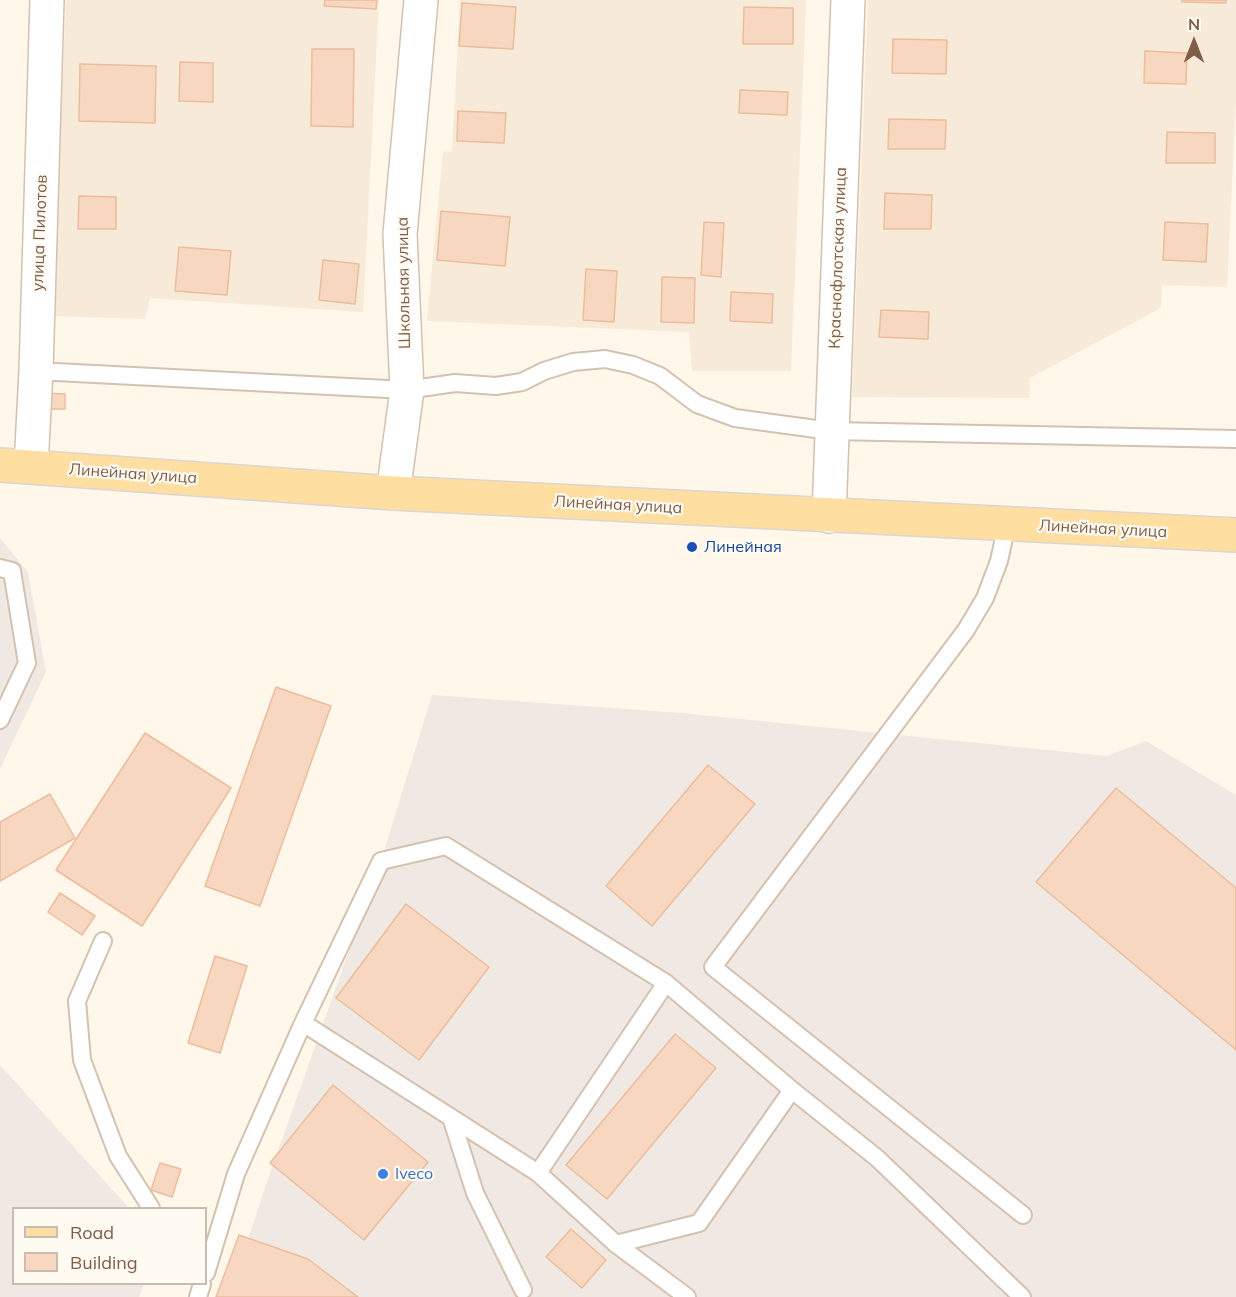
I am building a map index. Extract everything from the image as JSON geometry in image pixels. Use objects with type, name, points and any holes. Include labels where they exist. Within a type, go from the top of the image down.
[{"type":"main road","name":"Линейная улица","points":[[15,466],[393,493],[1236,535]]},
{"type":"street","name":"улица Пилотов","points":[[15,466],[36,372],[47,0]]},
{"type":"street","name":"Школьная улица","points":[[393,493],[407,390],[400,234],[421,0]]},
{"type":"street","name":"Краснофлотская улица","points":[[829,516],[848,0]]},
{"type":"lane","points":[[36,372],[407,390],[455,383],[496,386],[522,382],[573,362],[605,359],[633,365],[660,376],[697,404],[735,418],[831,431],[1236,439]]},
{"type":"lane","points":[[1007,524],[999,561],[985,598],[966,630],[713,967],[1023,1215]]},
{"type":"lane","points":[[0,568],[12,571],[27,663],[0,720]]},
{"type":"lane","points":[[207,1270],[236,1174],[303,1023],[381,861],[446,846],[666,983],[792,1090],[877,1158],[1022,1297]]},
{"type":"lane","points":[[103,941],[77,1001],[82,1060],[118,1156],[150,1207]]},
{"type":"lane","points":[[538,1173],[666,983]]},
{"type":"lane","points":[[303,1023],[538,1173],[616,1244],[687,1297]]},
{"type":"lane","points":[[616,1244],[699,1223],[792,1090]]},
{"type":"lane","points":[[451,1117],[475,1193],[523,1290]]},
{"type":"shaded area","points":[[66,0],[379,0],[363,312],[150,298],[145,319],[52,316]]},
{"type":"shaded area","points":[[460,0],[806,0],[791,371],[692,371],[689,332],[427,321],[443,152],[452,151]]},
{"type":"shaded area","points":[[868,0],[1236,0],[1236,101],[1227,287],[1162,285],[1161,308],[1030,378],[1029,398],[852,397]]},
{"type":"shaded area","points":[[0,538],[28,572],[46,672],[0,769]]},
{"type":"shaded area","points":[[432,695],[682,713],[1107,756],[1146,741],[1236,795],[1236,1297],[229,1297],[268,1179],[381,861]]},
{"type":"shaded area","points":[[0,1065],[128,1207],[12,1207],[12,1285],[144,1285],[139,1297],[0,1297]]},
{"type":"building","points":[[325,0],[377,0],[376,9],[324,6]]},
{"type":"building","points":[[1182,0],[1226,0],[1226,3],[1182,2]]},
{"type":"building","points":[[462,3],[516,7],[513,49],[459,46]]},
{"type":"building","points":[[744,7],[793,8],[793,44],[743,44]]},
{"type":"building","points":[[893,39],[947,40],[946,74],[892,73]]},
{"type":"building","points":[[312,49],[354,49],[353,127],[311,126]]},
{"type":"building","points":[[1145,51],[1187,53],[1186,84],[1144,83]]},
{"type":"building","points":[[180,62],[213,63],[213,102],[179,101]]},
{"type":"building","points":[[80,64],[156,66],[155,123],[79,121]]},
{"type":"building","points":[[740,90],[788,92],[787,115],[739,113]]},
{"type":"building","points":[[458,111],[506,113],[504,143],[457,141]]},
{"type":"building","points":[[889,119],[946,120],[945,149],[888,149]]},
{"type":"building","points":[[1167,132],[1215,133],[1215,163],[1166,163]]},
{"type":"building","points":[[885,193],[932,195],[931,229],[884,229]]},
{"type":"building","points":[[79,196],[116,197],[116,229],[78,229]]},
{"type":"building","points":[[441,211],[510,217],[505,266],[437,260]]},
{"type":"building","points":[[704,222],[724,223],[721,277],[701,275]]},
{"type":"building","points":[[1165,222],[1208,224],[1206,262],[1163,260]]},
{"type":"building","points":[[179,247],[231,251],[227,295],[175,291]]},
{"type":"building","points":[[323,260],[359,264],[355,304],[319,300]]},
{"type":"building","points":[[586,269],[617,271],[614,322],[583,320]]},
{"type":"building","points":[[662,277],[695,278],[694,323],[661,322]]},
{"type":"building","points":[[731,292],[773,294],[772,323],[730,321]]},
{"type":"building","points":[[881,310],[929,312],[928,339],[879,337]]},
{"type":"building","points":[[40,393],[65,394],[65,409],[40,409]]},
{"type":"building","points":[[276,687],[331,706],[260,906],[205,886]]},
{"type":"building","points":[[145,733],[231,788],[142,926],[56,870]]},
{"type":"building","points":[[708,765],[755,804],[652,926],[606,886]]},
{"type":"building","points":[[1116,788],[1236,888],[1236,1050],[1036,882]]},
{"type":"building","points":[[50,794],[75,838],[0,881],[0,822]]},
{"type":"building","points":[[60,893],[95,916],[82,935],[48,912]]},
{"type":"building","points":[[406,904],[489,967],[419,1060],[336,998]]},
{"type":"building","points":[[215,956],[247,966],[220,1053],[188,1043]]},
{"type":"building","points":[[675,1034],[716,1068],[607,1199],[566,1165]]},
{"type":"building","points":[[333,1085],[428,1162],[364,1240],[270,1163]]},
{"type":"building","points":[[160,1163],[181,1169],[172,1197],[151,1190]]},
{"type":"building","points":[[571,1229],[606,1260],[582,1288],[546,1257]]},
{"type":"building","points":[[239,1235],[308,1259],[358,1297],[216,1297]]},
{"type":"place","name":"Линейная","points":[[692,547]]},
{"type":"place","name":"Iveco","points":[[383,1174]]}]
